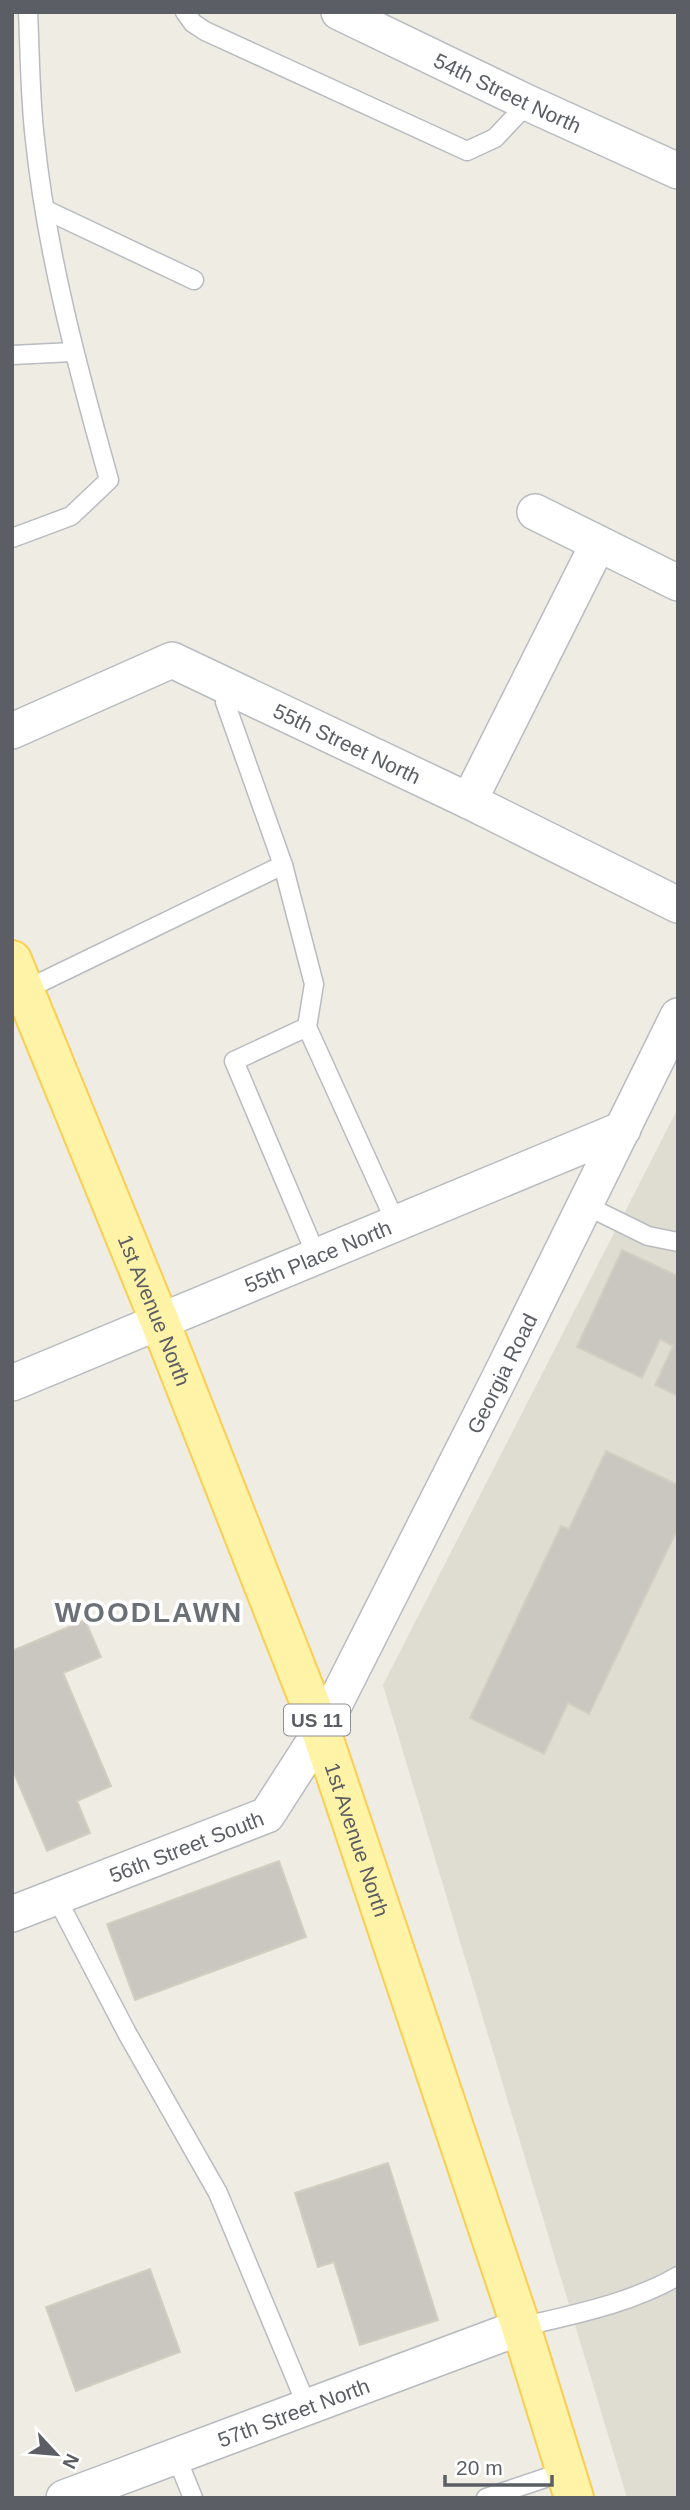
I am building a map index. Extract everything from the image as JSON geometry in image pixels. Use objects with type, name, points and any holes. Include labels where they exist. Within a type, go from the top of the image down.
[{"type":"main road","name":"1st Avenue North","points":[[18,975],[160,1322],[321,1731],[521,2327],[570,2484]]},
{"type":"street","name":"54th Street North","points":[[339,12],[527,103],[678,171]]},
{"type":"street","points":[[534,512],[678,583]]},
{"type":"street","points":[[469,801],[598,544]]},
{"type":"street","name":"55th Street North","points":[[12,731],[172,660],[469,801],[678,905]]},
{"type":"street","name":"Georgia Road","points":[[321,1731],[678,1016]]},
{"type":"street","name":"55th Place North","points":[[12,1383],[622,1129]]},
{"type":"street","name":"56th Street South","points":[[12,1914],[267,1815],[321,1731]]},
{"type":"street","name":"57th Street North","points":[[64,2498],[521,2327]]},
{"type":"lane","points":[[12,538],[71,516],[108,480],[73,352],[46,210],[35,140],[28,12]]},
{"type":"lane","points":[[185,12],[193,23],[205,31],[467,151],[495,138],[527,103]]},
{"type":"lane","points":[[46,210],[194,280]]},
{"type":"lane","points":[[12,355],[73,352]]},
{"type":"lane","points":[[229,687],[225,702],[283,865],[313,984],[307,1027],[396,1223]]},
{"type":"lane","points":[[18,975],[283,865]]},
{"type":"lane","points":[[307,1027],[234,1061],[317,1256]]},
{"type":"lane","points":[[585,1205],[648,1236],[676,1236]]},
{"type":"lane","points":[[57,1897],[127,2033],[218,2193],[307,2406]]},
{"type":"lane","points":[[521,2327],[601,2309],[651,2292],[678,2276]]},
{"type":"lane","points":[[176,2456],[193,2498]]},
{"type":"lane","points":[[486,2498],[570,2484]]},
{"type":"shaded area","points":[[678,1108],[678,2498],[627,2498],[383,1685]]},
{"type":"building","points":[[622,1250],[678,1276],[678,1396],[655,1385],[673,1346],[660,1339],[642,1378],[577,1347]]},
{"type":"building","points":[[606,1451],[678,1485],[678,1536],[675,1534],[589,1714],[568,1703],[544,1754],[470,1718],[561,1526],[569,1529]]},
{"type":"building","points":[[85,1620],[101,1657],[63,1673],[111,1786],[77,1801],[90,1833],[47,1851],[12,1768],[12,1651]]},
{"type":"building","points":[[279,1861],[306,1937],[135,2000],[107,1924]]},
{"type":"building","points":[[388,2163],[438,2320],[360,2345],[334,2262],[318,2267],[295,2193]]},
{"type":"building","points":[[150,2269],[180,2352],[76,2391],[46,2307]]},
{"type":"district","name":"WOODLAWN","points":[[149,1612]]}]
